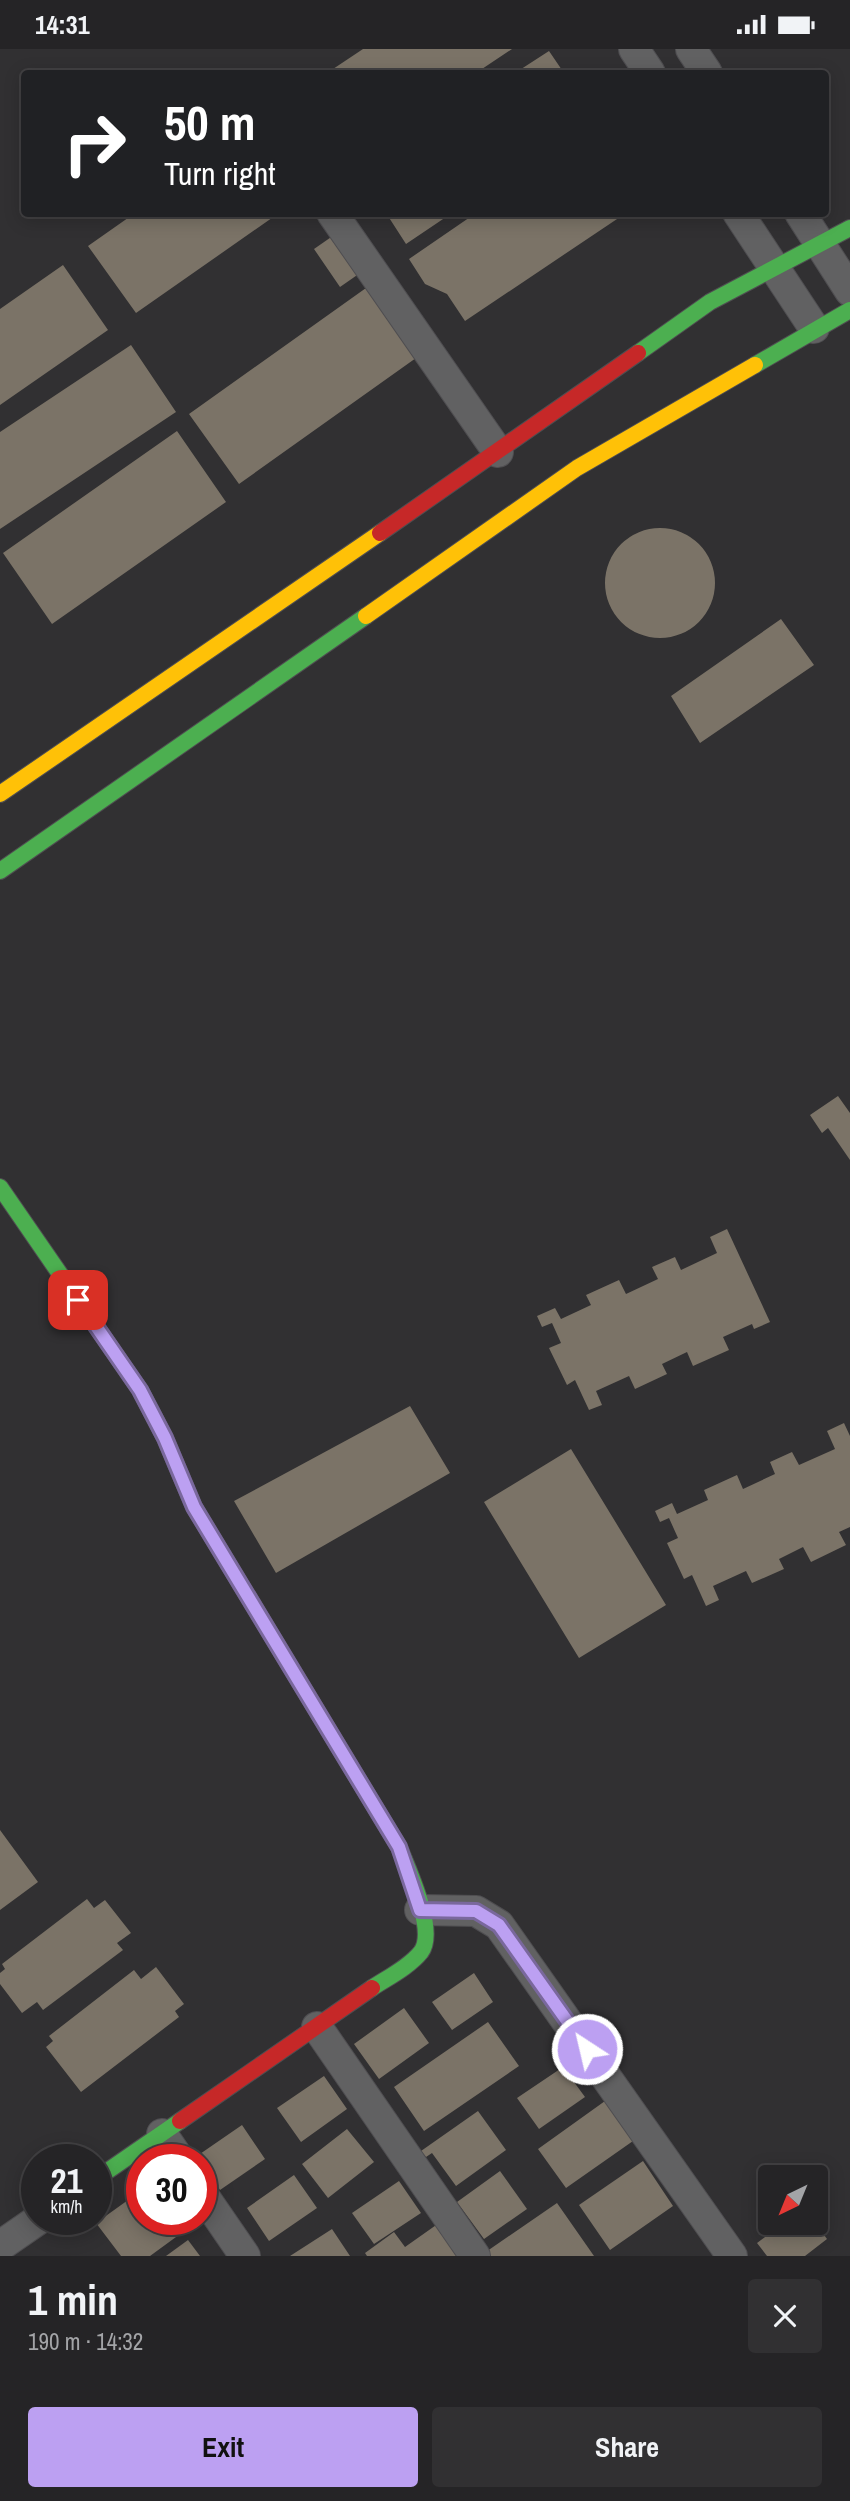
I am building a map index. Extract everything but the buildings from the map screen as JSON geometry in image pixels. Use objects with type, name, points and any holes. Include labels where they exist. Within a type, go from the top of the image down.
[{"type":"street","points":[[634,49],[648,70]]},
{"type":"street","points":[[691,49],[705,70]]},
{"type":"street","points":[[335,217],[498,452]]},
{"type":"street","points":[[740,217],[814,328]]},
{"type":"street","points":[[803,217],[850,291]]},
{"type":"street","points":[[0,795],[498,452],[710,302],[850,228]]},
{"type":"street","points":[[0,871],[577,468],[814,328],[850,310]]},
{"type":"street","points":[[0,1187],[140,1390],[165,1438],[194,1507],[399,1847],[426,1935],[423,1950],[317,2027],[112,2168]]},
{"type":"street","points":[[417,1899],[476,1911],[499,1925],[732,2256]]},
{"type":"street","points":[[317,2027],[475,2256]]},
{"type":"street","points":[[162,2134],[169,2144]]},
{"type":"street","points":[[217,2215],[245,2256]]},
{"type":"street","points":[[0,2246],[21,2231]]},
{"type":"traffic: fast","points":[[638,353],[710,302],[850,228]]},
{"type":"traffic: fast","points":[[755,365],[850,310]]},
{"type":"traffic: fast","points":[[0,871],[366,616]]},
{"type":"traffic: fast","points":[[0,1187],[140,1390],[165,1438],[194,1507],[399,1847],[419,1900],[426,1930],[425,1942],[421,1952],[410,1963],[372,1988]]},
{"type":"traffic: fast","points":[[112,2168],[180,2121]]},
{"type":"traffic: slow","points":[[366,616],[577,468],[755,365]]},
{"type":"traffic: slow","points":[[0,794],[380,533]]},
{"type":"traffic: jam","points":[[380,533],[638,353]]},
{"type":"traffic: jam","points":[[180,2121],[372,1988]]},
{"type":"route","points":[[78,1300],[140,1390],[165,1438],[194,1507],[399,1847],[420,1910],[476,1911],[499,1925],[587,2049]]}]
